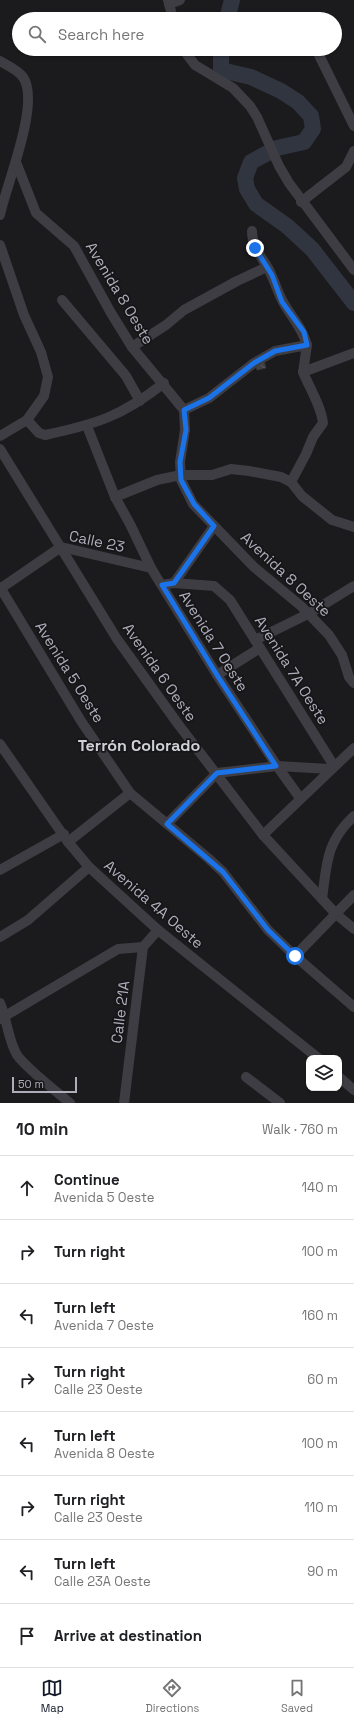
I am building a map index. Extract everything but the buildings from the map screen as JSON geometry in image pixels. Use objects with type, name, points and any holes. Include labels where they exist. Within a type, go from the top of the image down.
[{"type":"street","points":[[171,12],[168,2],[180,0]]},
{"type":"street","points":[[188,56],[195,65],[233,88],[250,106],[257,117],[279,166],[302,202],[354,270]]},
{"type":"street","points":[[319,56],[354,126]]},
{"type":"street","points":[[0,61],[23,77],[28,95],[24,132],[0,215]]},
{"type":"street","points":[[302,202],[346,167],[354,151]]},
{"type":"street","name":"Avenida 8 Oeste","points":[[16,162],[36,213],[74,246],[110,313],[132,347],[164,383],[184,410],[186,430],[180,462],[181,480],[194,504],[254,567],[310,613],[342,655],[348,677],[354,684]]},
{"type":"street","points":[[252,231],[252,240],[255,248],[267,267],[282,302],[304,332],[307,345],[303,372],[311,392],[322,411],[323,424],[313,436],[306,454],[291,482]]},
{"type":"street","points":[[0,245],[24,315],[41,352],[48,378],[44,396],[26,420],[0,436]]},
{"type":"street","points":[[132,347],[166,325],[184,310],[237,281],[267,267]]},
{"type":"street","points":[[62,300],[126,376],[140,401]]},
{"type":"street","points":[[184,410],[209,398],[254,363],[275,351],[307,345]]},
{"type":"street","points":[[303,372],[354,352]]},
{"type":"street","points":[[26,420],[39,433],[45,435],[87,426],[122,412],[164,383]]},
{"type":"street","name":"Avenida 7 Oeste","points":[[87,426],[115,497],[151,568],[217,675],[276,766],[300,798]]},
{"type":"street","name":"Avenida 6 Oeste","points":[[0,449],[117,639],[142,675],[263,835],[336,914],[354,929]]},
{"type":"street","points":[[115,497],[157,480],[181,475],[212,475],[231,469],[280,477],[291,482],[302,496],[332,520],[354,528]]},
{"type":"street","points":[[162,585],[174,583],[214,526]]},
{"type":"street","name":"Calle 23","points":[[1,587],[61,547],[151,568]]},
{"type":"street","name":"Avenida 7A Oeste","points":[[174,583],[214,586],[230,600],[332,767]]},
{"type":"street","points":[[217,675],[257,644],[354,586]]},
{"type":"street","name":"Avenida 5 Oeste","points":[[1,587],[82,721],[130,793],[223,872],[268,930],[295,956],[354,1007]]},
{"type":"street","name":"Avenida 4A Oeste","points":[[0,744],[66,838],[89,867],[158,930],[314,1055]]},
{"type":"street","points":[[263,835],[332,767],[354,748]]},
{"type":"street","points":[[167,824],[217,773],[276,766],[332,767]]},
{"type":"street","points":[[0,870],[66,838],[130,793]]},
{"type":"street","points":[[322,899],[328,853],[337,836],[354,816]]},
{"type":"street","points":[[0,937],[28,920],[89,867]]},
{"type":"street","points":[[295,956],[354,895]]},
{"type":"street","points":[[3,1017],[118,949],[143,947],[158,930]]},
{"type":"street","name":"Calle 21A","points":[[124,1103],[143,947]]},
{"type":"street","points":[[0,1002],[3,1017],[18,1056],[70,1103]]},
{"type":"street","points":[[246,1077],[280,1103]]},
{"type":"street","points":[[342,1080],[354,1090]]},
{"type":"street","points":[[117,1103],[126,1088]]},
{"type":"waterway","points":[[229,12],[232,0]]},
{"type":"waterway","points":[[221,56],[221,70],[251,77],[281,91],[298,102],[311,116],[313,129],[304,142],[277,148],[251,162],[245,178],[247,189],[256,204],[287,226],[312,249],[354,303]]},
{"type":"district","name":"Terrón Colorado","points":[[139,745]]},
{"type":"route","points":[[255,248],[272,275],[282,302],[304,332],[307,345],[275,351],[254,363],[242,374],[209,398],[184,410],[186,430],[180,462],[181,480],[194,504],[214,526],[174,583],[162,585],[217,675],[276,766],[217,773],[167,824],[223,872],[268,930],[295,956]]}]
